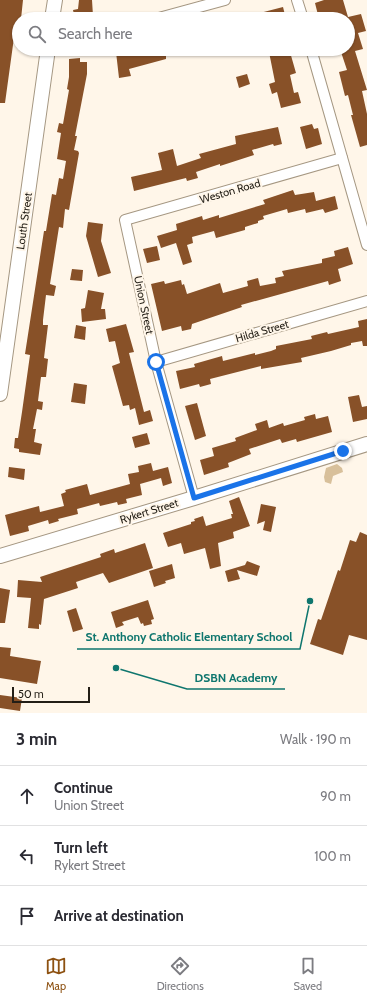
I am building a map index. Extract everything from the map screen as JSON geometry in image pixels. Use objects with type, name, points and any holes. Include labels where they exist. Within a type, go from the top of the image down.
[{"type":"street","points":[[53,12],[55,0]]},
{"type":"street","points":[[181,12],[225,0]]},
{"type":"street","points":[[297,0],[301,12]]},
{"type":"street","name":"Louth Street","points":[[0,394],[47,56]]},
{"type":"street","points":[[313,56],[367,245]]},
{"type":"street","name":"Weston Road","points":[[127,228],[125,220],[342,158]]},
{"type":"street","name":"Union Street","points":[[127,228],[156,362],[194,498]]},
{"type":"street","name":"Hilda Street","points":[[156,362],[367,301]]},
{"type":"street","name":"Rykert Street","points":[[0,556],[367,444]]},
{"type":"shaded area","points":[[337,464],[342,468],[343,472],[333,476],[331,484],[325,482],[324,477],[326,468]]},
{"type":"building","points":[[0,0],[23,0],[22,12],[12,12],[12,52],[5,103],[0,103]]},
{"type":"building","points":[[79,0],[92,0],[93,12],[73,12],[73,10],[78,9]]},
{"type":"building","points":[[324,0],[343,0],[347,12],[317,12],[315,3]]},
{"type":"building","points":[[283,7],[284,12],[264,12]]},
{"type":"building","points":[[361,14],[366,31],[358,33],[363,49],[355,51],[355,15]]},
{"type":"building","points":[[355,51],[367,90],[362,91],[367,114],[367,145],[360,147],[351,115],[353,115],[348,95],[345,96],[339,72],[347,70],[342,56],[355,56]]},
{"type":"building","points":[[116,56],[166,56],[166,59],[129,69],[131,76],[119,78]]},
{"type":"building","points":[[270,56],[291,56],[296,73],[290,75],[294,93],[298,92],[301,103],[281,108],[277,92],[272,94],[269,84],[275,82]]},
{"type":"building","points":[[80,58],[80,62],[87,62],[87,74],[75,136],[77,136],[74,150],[78,151],[79,153],[69,210],[65,209],[63,228],[59,227],[50,284],[56,286],[54,296],[46,295],[43,320],[43,325],[48,325],[44,358],[48,359],[46,377],[41,377],[38,401],[43,402],[42,410],[37,409],[33,429],[36,429],[34,442],[42,444],[40,455],[19,452],[19,449],[14,448],[15,438],[18,438],[30,355],[25,354],[44,231],[46,231],[52,194],[56,195],[59,178],[63,179],[66,161],[57,159],[61,133],[57,132],[59,123],[63,124],[69,90],[67,89],[69,59]]},
{"type":"building","points":[[247,74],[250,84],[239,88],[236,77]]},
{"type":"building","points":[[312,124],[314,129],[318,128],[322,144],[306,149],[300,127]]},
{"type":"building","points":[[278,127],[282,144],[274,146],[273,144],[252,150],[254,155],[196,172],[198,178],[187,181],[186,178],[134,191],[131,177],[162,170],[158,153],[173,149],[177,166],[201,158],[199,154],[236,144],[235,136]]},
{"type":"building","points":[[293,190],[295,195],[314,192],[316,201],[335,196],[338,209],[325,213],[323,209],[306,213],[305,209],[288,213],[287,209],[263,216],[264,219],[258,221],[258,223],[245,227],[245,230],[216,238],[214,231],[192,237],[193,243],[187,245],[192,262],[183,265],[176,243],[161,248],[157,236],[177,230],[176,224],[202,216],[203,220],[219,215],[219,218],[265,204],[263,200]]},
{"type":"building","points":[[88,222],[103,224],[101,241],[111,273],[98,277],[86,236]]},
{"type":"building","points":[[157,246],[160,260],[147,263],[143,249]]},
{"type":"building","points":[[348,247],[353,264],[338,269],[341,281],[329,285],[328,281],[241,305],[242,307],[192,324],[191,329],[182,331],[181,326],[162,331],[151,284],[164,281],[165,284],[181,280],[187,294],[220,283],[223,293],[248,286],[247,281],[258,278],[260,286],[276,283],[275,278],[284,276],[282,271],[322,263],[322,259],[335,256],[334,251]]},
{"type":"building","points":[[72,269],[83,270],[82,281],[70,280]]},
{"type":"building","points":[[88,290],[104,293],[101,309],[105,309],[106,319],[82,322],[81,309],[85,308]]},
{"type":"building","points":[[367,319],[367,346],[363,346],[362,341],[351,343],[351,345],[331,351],[301,358],[302,362],[261,369],[261,366],[210,379],[211,384],[200,387],[199,384],[180,389],[176,371],[195,367],[194,364],[222,356],[223,361],[255,353],[255,355],[271,351],[276,349],[276,346],[312,339],[311,336],[359,327],[358,321]]},
{"type":"building","points":[[126,324],[134,352],[129,353],[144,412],[150,410],[153,421],[139,425],[135,408],[130,410],[129,405],[123,406],[112,366],[120,363],[115,341],[109,342],[106,329]]},
{"type":"building","points":[[76,325],[86,327],[85,340],[74,338]]},
{"type":"building","points":[[74,383],[87,385],[85,404],[71,402]]},
{"type":"building","points":[[359,395],[362,407],[367,406],[367,419],[353,422],[348,397]]},
{"type":"building","points":[[197,403],[206,436],[195,440],[185,406]]},
{"type":"building","points":[[315,414],[316,419],[328,416],[332,432],[297,442],[296,439],[282,443],[280,439],[249,449],[251,454],[228,463],[229,467],[204,475],[200,460],[214,456],[212,448],[236,441],[235,438],[257,430],[255,424],[267,420],[269,428],[283,423],[284,426],[305,420],[304,417]]},
{"type":"building","points":[[147,433],[150,444],[135,448],[132,437]]},
{"type":"building","points":[[151,463],[153,471],[168,467],[172,483],[163,486],[161,478],[140,484],[142,495],[126,499],[127,503],[118,505],[117,502],[100,506],[99,503],[77,509],[78,514],[58,519],[59,521],[49,524],[48,520],[28,526],[29,531],[10,536],[5,515],[39,506],[40,512],[64,506],[61,494],[66,492],[65,490],[87,484],[90,495],[130,484],[128,474],[139,472],[138,466]]},
{"type":"building","points":[[9,467],[25,469],[24,480],[8,477]]},
{"type":"building","points":[[239,497],[250,526],[233,532],[234,538],[218,543],[221,566],[210,569],[205,548],[184,554],[181,543],[168,547],[163,533],[191,524],[191,522],[195,521],[194,519],[203,516],[206,526],[232,518],[231,514],[233,514],[229,501]]},
{"type":"building","points":[[261,504],[276,507],[271,532],[263,530],[265,521],[257,524]]},
{"type":"building","points":[[360,532],[367,535],[367,640],[349,635],[343,655],[310,644],[318,619],[321,620],[338,570],[340,571],[350,540],[356,542]]},
{"type":"building","points":[[145,543],[153,568],[109,583],[103,573],[76,582],[78,588],[44,599],[41,625],[39,624],[39,629],[28,628],[31,598],[17,597],[18,580],[42,582],[40,577],[101,557],[100,554],[114,549],[115,553]]},
{"type":"building","points":[[247,561],[260,566],[257,576],[237,570],[240,579],[228,582],[225,571],[245,565]]},
{"type":"building","points":[[172,564],[175,578],[154,587],[149,571]]},
{"type":"building","points":[[0,588],[10,590],[5,623],[0,623]]},
{"type":"building","points":[[148,600],[154,619],[151,620],[152,624],[144,626],[143,623],[141,624],[138,617],[122,622],[124,625],[116,628],[111,612]]},
{"type":"building","points":[[76,608],[83,629],[73,632],[67,611]]},
{"type":"building","points":[[0,647],[11,648],[10,656],[41,661],[37,684],[0,678]]},
{"type":"building","points":[[0,695],[22,698],[20,711],[0,708]]},
{"type":"place","name":"St. Anthony Catholic Elementary School","points":[[310,601]]},
{"type":"place","name":"DSBN Academy","points":[[116,668]]},
{"type":"route","points":[[156,362],[194,498],[343,451]]}]
